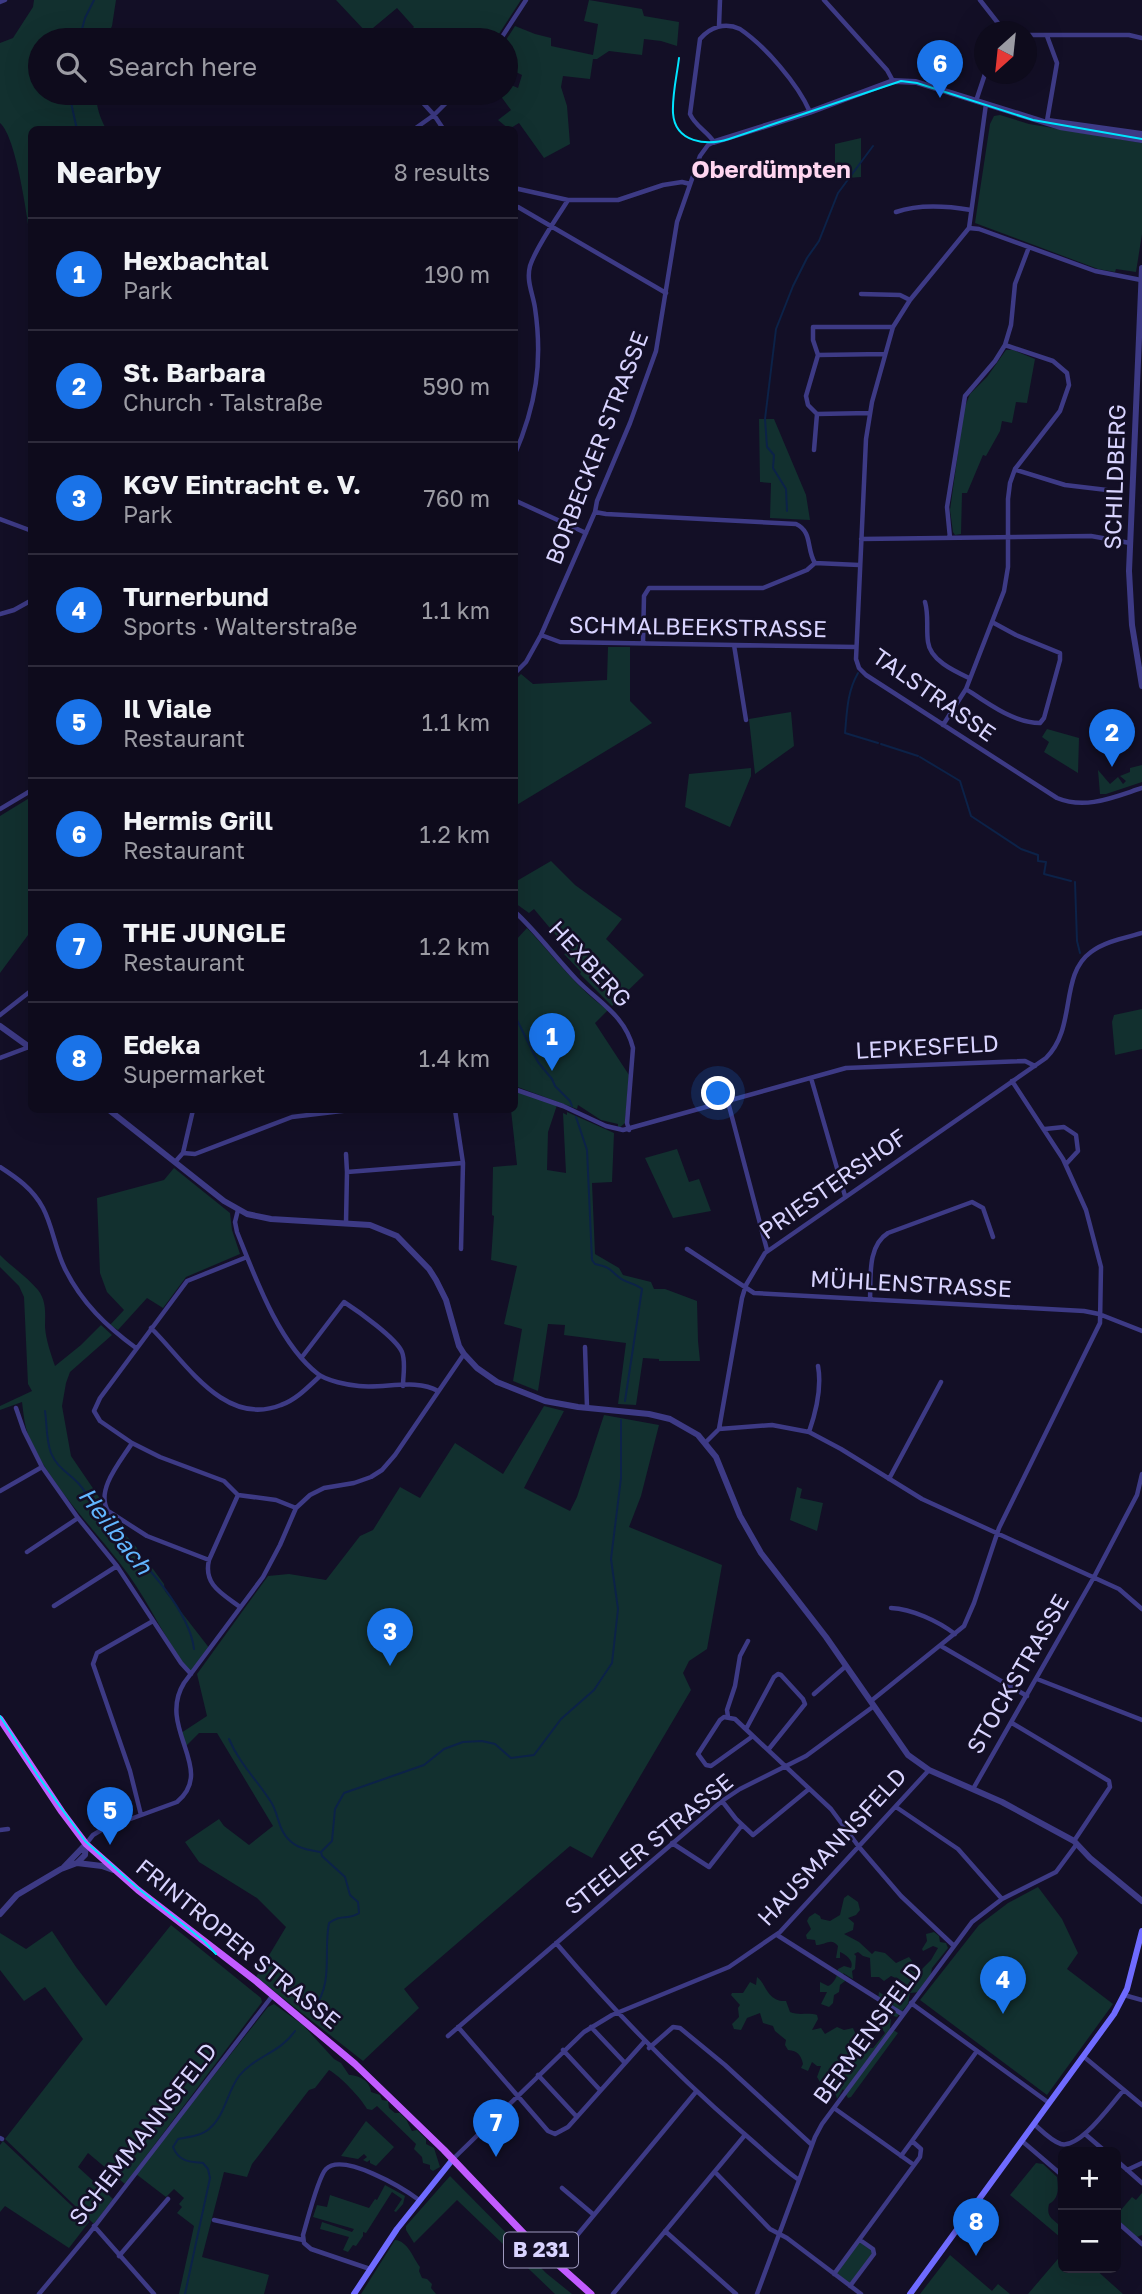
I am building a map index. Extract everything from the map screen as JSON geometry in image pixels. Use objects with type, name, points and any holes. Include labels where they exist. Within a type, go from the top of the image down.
[{"type":"main road","name":"FRINTROPER STRASSE","points":[[1,1723],[86,1844],[116,1871],[274,1995],[355,2064],[453,2159]]},
{"type":"main road","points":[[910,2294],[1110,2020],[1124,1995],[1142,1931]]},
{"type":"main road","name":"HAUSMANNSFELD","points":[[354,2294],[419,2200],[453,2159]]},
{"type":"main road","name":"B 231","points":[[453,2159],[506,2216],[591,2294]]},
{"type":"street","points":[[0,2],[5,0]]},
{"type":"street","points":[[508,28],[526,0]]},
{"type":"street","points":[[719,26],[720,0]]},
{"type":"street","points":[[824,0],[887,70],[893,81]]},
{"type":"street","points":[[980,0],[996,21]]},
{"type":"street","points":[[810,112],[804,98],[746,33],[733,26],[719,26],[704,35],[698,45],[690,110],[693,120],[714,142],[810,112],[893,81],[916,82],[1060,127],[1142,140]]},
{"type":"street","points":[[1037,36],[1129,35],[1142,38]]},
{"type":"street","points":[[1046,36],[1057,63],[1047,121]]},
{"type":"street","points":[[976,101],[982,84]]},
{"type":"street","points":[[986,104],[969,228],[979,229],[1095,271],[1141,281]]},
{"type":"street","points":[[425,105],[441,126]]},
{"type":"street","points":[[419,126],[444,105]]},
{"type":"street","points":[[1047,121],[1142,134]]},
{"type":"street","name":"BORBECKER STRASSE","points":[[518,670],[526,662],[541,635],[586,533],[656,351],[674,235],[702,152],[714,142]]},
{"type":"street","points":[[518,189],[568,200],[618,200],[663,185],[681,182],[690,184]]},
{"type":"street","points":[[518,446],[533,409],[538,372],[530,268],[568,200]]},
{"type":"street","points":[[896,212],[947,206],[971,210]]},
{"type":"street","points":[[518,208],[667,293]]},
{"type":"street","name":"TALSTRASSE","points":[[969,228],[910,300],[893,327],[885,354],[866,439],[856,659],[863,672],[1065,801],[1091,803],[1142,788]]},
{"type":"street","points":[[950,538],[947,507],[965,396],[1005,345],[1011,325],[1015,284],[1029,247]]},
{"type":"street","name":"SCHILDBERG","points":[[1142,268],[1130,543],[1131,612],[1142,686]]},
{"type":"street","points":[[861,294],[900,295],[910,300]]},
{"type":"street","points":[[870,413],[817,414],[808,405],[806,396],[818,355],[813,340],[813,327],[893,327]]},
{"type":"street","points":[[943,724],[966,689],[1007,577],[1007,499],[1010,482],[1015,469],[1051,425],[1067,396],[1069,385],[1067,373],[1053,361],[1005,345]]},
{"type":"street","points":[[818,355],[885,354]]},
{"type":"street","points":[[814,450],[817,414]]},
{"type":"street","points":[[1015,469],[1065,485],[1107,491]]},
{"type":"street","points":[[518,502],[586,533]]},
{"type":"street","points":[[595,512],[796,524],[808,534],[811,556],[815,563]]},
{"type":"street","points":[[0,519],[28,530]]},
{"type":"street","points":[[861,539],[1091,536],[1130,543]]},
{"type":"street","points":[[643,643],[644,596],[649,587],[763,588],[807,570],[815,563],[860,565]]},
{"type":"street","points":[[0,614],[28,602]]},
{"type":"street","points":[[925,602],[930,651],[969,678]]},
{"type":"street","points":[[966,689],[1016,717],[1035,723],[1040,723],[1044,718],[1060,660],[1059,653],[992,622]]},
{"type":"street","name":"SCHMALBEEKSTRASSE","points":[[541,635],[560,642],[856,647]]},
{"type":"street","points":[[734,645],[746,720]]},
{"type":"street","points":[[0,809],[28,792]]},
{"type":"street","name":"HEXBERG","points":[[518,915],[554,952],[573,977],[616,1016],[630,1036],[634,1048],[627,1124],[629,1130]]},
{"type":"street","name":"PRIESTERSHOF","points":[[719,1429],[745,1288],[767,1250],[1053,1051],[1064,1029],[1073,981],[1083,959],[1103,945],[1142,933]]},
{"type":"street","points":[[0,1015],[28,993]]},
{"type":"street","points":[[0,1026],[28,1047]]},
{"type":"street","points":[[0,1058],[28,1049]]},
{"type":"street","name":"LEPKESFELD","points":[[518,1091],[618,1130],[629,1130],[858,1066],[1025,1061],[1035,1066]]},
{"type":"street","points":[[811,1078],[845,1196]]},
{"type":"street","name":"STEELER STRASSE","points":[[448,2036],[722,1801],[736,1791],[811,1753],[963,1627],[971,1612],[997,1535],[1099,1325],[1102,1273],[1100,1257],[1083,1202],[1066,1164],[1012,1081]]},
{"type":"street","points":[[728,1102],[767,1250]]},
{"type":"street","points":[[113,1113],[238,1210],[271,1219],[346,1223],[382,1229],[397,1236],[408,1245],[436,1280],[446,1300],[459,1346],[464,1354],[477,1368],[497,1382],[545,1401],[649,1414],[688,1427],[706,1442],[716,1457],[737,1509],[761,1553],[847,1665],[905,1752],[929,1770],[1002,1802],[1075,1843],[1142,1901]]},
{"type":"street","points":[[175,1162],[183,1153],[192,1113]]},
{"type":"street","points":[[183,1153],[195,1154],[292,1117],[325,1113]]},
{"type":"street","points":[[455,1113],[463,1163],[461,1249]]},
{"type":"street","points":[[1045,1129],[1064,1126],[1076,1136],[1078,1151],[1066,1164]]},
{"type":"street","points":[[346,1154],[346,1223]]},
{"type":"street","points":[[347,1172],[463,1163]]},
{"type":"street","points":[[0,1167],[25,1185],[43,1207],[64,1267],[92,1311],[136,1348]]},
{"type":"street","points":[[870,1301],[873,1255],[878,1242],[888,1233],[972,1202],[983,1208],[993,1237]]},
{"type":"street","points":[[238,1210],[235,1227],[280,1327],[320,1376],[359,1386],[426,1386],[438,1391]]},
{"type":"street","name":"MÜHLENSTRASSE","points":[[687,1249],[754,1293],[1084,1311],[1142,1331]]},
{"type":"street","points":[[247,1256],[189,1279],[97,1402],[94,1411],[100,1421],[132,1443],[160,1457],[224,1481],[238,1495],[276,1500],[296,1508]]},
{"type":"street","points":[[302,1357],[344,1302],[362,1313],[398,1346],[403,1355],[403,1385]]},
{"type":"street","points":[[151,1328],[209,1390],[238,1406],[261,1409],[281,1406],[320,1376]]},
{"type":"street","points":[[585,1347],[587,1408]]},
{"type":"street","points":[[61,1870],[93,1835],[103,1829],[177,1802],[185,1796],[193,1776],[175,1712],[177,1697],[191,1674],[273,1560],[296,1508],[317,1491],[354,1483],[382,1470],[464,1354]]},
{"type":"street","points":[[809,1433],[821,1378],[818,1366]]},
{"type":"street","points":[[889,1479],[941,1382]]},
{"type":"street","points":[[16,1408],[42,1467],[78,1518],[117,1566],[191,1674]]},
{"type":"street","points":[[706,1442],[719,1429],[772,1425],[809,1433],[834,1445],[922,1499],[1127,1594],[1142,1609]]},
{"type":"street","points":[[132,1443],[106,1488],[105,1506],[111,1514],[147,1536],[209,1560]]},
{"type":"street","points":[[0,1491],[42,1467]]},
{"type":"street","name":"STOCKSTRASSE","points":[[973,1789],[1140,1496],[1142,1474]]},
{"type":"street","points":[[238,1495],[207,1570],[210,1582],[240,1607]]},
{"type":"street","points":[[27,1552],[78,1518]]},
{"type":"street","points":[[54,1606],[117,1566]]},
{"type":"street","points":[[891,1608],[902,1608],[946,1627],[955,1634]]},
{"type":"street","points":[[141,1815],[130,1771],[93,1664],[97,1653],[153,1621]]},
{"type":"street","points":[[748,1641],[740,1656],[735,1686],[727,1710],[728,1717],[747,1729],[834,1813],[859,1847],[907,1902],[954,1946]]},
{"type":"street","points":[[941,1646],[1027,1696]]},
{"type":"street","points":[[814,1694],[847,1665]]},
{"type":"street","points":[[747,1729],[775,1675],[781,1675],[805,1704],[768,1750]]},
{"type":"street","points":[[1037,1679],[1142,1720]]},
{"type":"street","points":[[728,1717],[720,1720],[698,1752],[707,1766],[711,1766],[754,1736]]},
{"type":"street","name":"BERMENSFELD","points":[[757,2294],[818,2130],[976,1918],[1002,1899],[1056,1871],[1106,1793],[1110,1783],[1012,1723]]},
{"type":"street","name":"HAUSMANNSFELD","points":[[453,2159],[563,2050],[590,2027],[729,1967],[777,1935],[929,1770]]},
{"type":"street","points":[[722,1801],[753,1835],[809,1789]]},
{"type":"street","points":[[896,1807],[958,1849],[1002,1899]]},
{"type":"street","points":[[672,1843],[709,1867],[742,1825]]},
{"type":"street","points":[[0,1830],[8,1829]]},
{"type":"street","points":[[0,1914],[17,1895],[77,1863],[87,1851],[86,1844]]},
{"type":"street","points":[[77,1863],[116,1871]]},
{"type":"street","points":[[777,1935],[902,2014]]},
{"type":"street","points":[[556,1943],[649,2048],[695,2092],[799,2179]]},
{"type":"street","name":"SCHEMMANNSFELD","points":[[39,2294],[274,1995]]},
{"type":"street","points":[[1124,1995],[1142,2000]]},
{"type":"street","points":[[911,2003],[1049,2103]]},
{"type":"street","points":[[649,2048],[673,2026],[678,2027],[725,2065],[812,2144]]},
{"type":"street","points":[[458,2027],[553,2134],[565,2130],[644,2042]]},
{"type":"street","points":[[590,2027],[625,2063]]},
{"type":"street","points":[[563,2050],[600,2090]]},
{"type":"street","points":[[901,2156],[977,2051]]},
{"type":"street","points":[[1083,2056],[1142,2105]]},
{"type":"street","points":[[538,2075],[577,2117]]},
{"type":"street","points":[[1034,2124],[1062,2144],[1073,2143],[1085,2134],[1123,2091]]},
{"type":"street","points":[[555,2263],[695,2092]]},
{"type":"street","points":[[834,2108],[914,2165]]},
{"type":"street","points":[[1085,2134],[1100,2147]]},
{"type":"street","points":[[613,2294],[745,2135]]},
{"type":"street","points":[[834,2274],[922,2152],[912,2141]]},
{"type":"street","points":[[1022,2141],[1058,2172]]},
{"type":"street","points":[[1127,2170],[1142,2163]]},
{"type":"street","points":[[370,2269],[305,2245],[303,2240],[322,2174],[332,2165],[346,2164],[398,2185],[419,2200]]},
{"type":"street","points":[[1121,2165],[1142,2183]]},
{"type":"street","points":[[715,2172],[770,2229],[787,2238],[861,2294]]},
{"type":"street","points":[[562,2188],[594,2215]]},
{"type":"street","points":[[119,2256],[168,2199]]},
{"type":"street","points":[[214,2220],[303,2240]]},
{"type":"street","points":[[1121,2225],[1142,2244]]},
{"type":"street","points":[[94,2226],[155,2294]]},
{"type":"street","points":[[665,2231],[736,2294]]},
{"type":"street","points":[[850,2286],[874,2254],[873,2249],[860,2240]]},
{"type":"green space","points":[[34,0],[116,0],[111,28],[28,28],[28,105],[97,105],[105,126],[28,126],[28,224],[16,161],[6,131],[0,123],[0,43],[13,38],[33,7]]},
{"type":"green space","points":[[336,0],[521,0],[503,28],[413,28],[397,8],[373,28],[362,28]]},
{"type":"green space","points":[[589,0],[642,9],[644,16],[679,22],[677,46],[644,39],[642,55],[609,51],[593,59],[590,79],[563,76],[561,87],[567,106],[570,144],[544,158],[519,123],[505,126],[498,120],[511,110],[507,105],[518,105],[518,88],[522,75],[518,73],[518,28],[514,28],[515,26],[551,38],[551,46],[593,55],[598,24],[584,21]]},
{"type":"green space","points":[[1000,115],[1029,124],[1142,143],[1142,234],[1136,272],[1098,269],[975,223],[990,124],[994,116]]},
{"type":"green space","points":[[861,138],[861,177],[835,179],[835,144]]},
{"type":"green space","points":[[1006,350],[1035,359],[1027,403],[1016,402],[1012,423],[1002,421],[1000,431],[986,456],[983,455],[967,493],[962,493],[961,534],[955,535],[950,510],[964,409],[970,394],[987,377]]},
{"type":"green space","points":[[759,419],[774,419],[806,495],[810,520],[770,518],[771,483],[760,482]]},
{"type":"green space","points":[[608,647],[630,647],[630,701],[652,723],[518,804],[518,677],[521,674],[533,684],[607,680]]},
{"type":"green space","points":[[791,712],[794,746],[755,774],[749,719]]},
{"type":"green space","points":[[1047,729],[1079,738],[1078,773],[1044,752],[1049,742],[1042,737]]},
{"type":"green space","points":[[1142,765],[1142,782],[1100,794],[1098,770],[1110,784],[1118,777],[1123,784],[1126,781],[1120,776],[1130,772],[1130,768]]},
{"type":"green space","points":[[751,768],[751,776],[730,827],[685,807],[689,774]]},
{"type":"green space","points":[[28,799],[28,935],[0,973],[0,816]]},
{"type":"green space","points":[[551,861],[575,885],[622,919],[606,939],[644,975],[612,1006],[580,974],[564,954],[570,952],[534,909],[529,913],[518,905],[518,880]]},
{"type":"green space","points":[[527,928],[575,982],[608,1010],[595,1023],[629,1075],[625,1123],[618,1129],[618,1124],[601,1120],[578,1105],[577,1109],[518,1087],[518,938]]},
{"type":"green space","points":[[1142,1009],[1142,1049],[1115,1055],[1112,1022],[1114,1015]]},
{"type":"green space","points":[[518,1091],[557,1105],[548,1132],[547,1170],[566,1173],[563,1113],[567,1115],[567,1112],[614,1133],[612,1182],[592,1183],[595,1254],[619,1268],[623,1275],[651,1282],[654,1289],[665,1289],[697,1301],[700,1361],[659,1361],[643,1358],[636,1405],[618,1404],[626,1343],[564,1335],[565,1325],[548,1324],[538,1391],[513,1381],[522,1329],[504,1324],[517,1266],[491,1260],[493,1167],[517,1165],[511,1113],[518,1113]]},
{"type":"green space","points":[[677,1149],[689,1182],[699,1179],[711,1211],[673,1218],[645,1158]]},
{"type":"green space","points":[[174,1168],[230,1213],[240,1254],[186,1277],[163,1308],[147,1298],[118,1330],[110,1325],[124,1310],[107,1292],[100,1273],[97,1198],[164,1180]]},
{"type":"green space","points":[[0,1255],[38,1290],[43,1299],[46,1337],[55,1366],[101,1325],[112,1335],[70,1372],[66,1383],[62,1406],[71,1456],[101,1500],[104,1510],[137,1548],[140,1559],[153,1569],[164,1584],[165,1591],[210,1649],[191,1673],[128,1574],[44,1466],[26,1428],[22,1402],[0,1410],[0,1406],[32,1391],[28,1384],[24,1297],[19,1286],[0,1267]]},
{"type":"green space","points":[[544,1406],[564,1411],[524,1488],[570,1511],[604,1415],[659,1425],[641,1496],[629,1527],[722,1565],[707,1649],[689,1661],[683,1673],[691,1690],[592,1858],[570,1846],[404,1989],[419,2008],[363,2061],[256,1977],[286,1927],[257,1898],[199,1862],[185,1842],[219,1819],[249,1845],[273,1826],[217,1733],[199,1733],[185,1747],[181,1733],[207,1716],[197,1674],[268,1576],[289,1574],[326,1580],[360,1536],[373,1530],[400,1487],[420,1498],[455,1443],[503,1474]]},
{"type":"green space","points":[[797,1487],[802,1489],[800,1498],[823,1503],[817,1531],[790,1520]]},
{"type":"green space","points":[[1038,1887],[1062,1919],[1078,1953],[1067,1969],[1113,2004],[1047,2095],[920,2000],[979,1925],[1008,1903]]},
{"type":"green space","points":[[848,1895],[858,1902],[860,1910],[848,1918],[854,1923],[853,1930],[844,1934],[859,1942],[872,1954],[875,1951],[885,1953],[896,1963],[909,1957],[912,1961],[909,1969],[917,1974],[938,1948],[933,1946],[923,1951],[927,1941],[926,1934],[934,1932],[939,1936],[940,1942],[946,1943],[948,1948],[932,1968],[930,1978],[920,1992],[910,1993],[908,2004],[897,2017],[878,2000],[879,1992],[887,1997],[891,1996],[899,1985],[898,1979],[891,1976],[884,1981],[879,1977],[871,1977],[870,1958],[858,1952],[854,1954],[853,1979],[843,1973],[845,1981],[834,1995],[833,2003],[829,2007],[821,2004],[827,1992],[820,1992],[820,1982],[830,1985],[838,1969],[844,1966],[851,1968],[852,1963],[840,1952],[840,1958],[836,1958],[838,1946],[833,1942],[816,1945],[815,1940],[807,1939],[806,1935],[811,1929],[807,1921],[815,1913],[821,1919],[830,1921],[840,1915],[844,1898]]},
{"type":"green space","points":[[171,1925],[261,1998],[262,2002],[125,2184],[88,2153],[78,2167],[113,2199],[94,2224],[5,2139],[83,2039],[45,1987],[24,2001],[0,1970],[0,1933],[26,1949],[52,1931],[106,2006]]},
{"type":"green space","points":[[757,1977],[775,1999],[786,2001],[790,2012],[817,2015],[818,2019],[812,2030],[821,2028],[825,2034],[837,2027],[844,2030],[853,2028],[856,2035],[849,2045],[858,2052],[867,2043],[873,2048],[885,2033],[880,2026],[886,2019],[891,2019],[890,2028],[898,2033],[851,2097],[848,2098],[843,2089],[837,2099],[835,2092],[827,2084],[823,2087],[817,2077],[821,2066],[812,2062],[808,2071],[801,2068],[803,2064],[800,2056],[797,2052],[788,2050],[786,2040],[773,2026],[763,2023],[760,2013],[747,2018],[741,2030],[734,2029],[732,2024],[739,2017],[740,2005],[731,1995],[743,1993],[750,1982],[756,1985]]},
{"type":"green space","points":[[274,2004],[303,2025],[334,2059],[341,2063],[349,2075],[363,2079],[371,2092],[388,2101],[389,2108],[400,2113],[412,2131],[417,2130],[426,2139],[426,2144],[434,2148],[440,2167],[433,2171],[430,2165],[423,2163],[422,2157],[414,2149],[416,2144],[377,2106],[372,2110],[367,2109],[350,2088],[329,2070],[315,2088],[309,2090],[252,2164],[247,2177],[224,2172],[202,2257],[269,2275],[264,2294],[179,2294],[194,2226],[177,2213],[184,2198],[174,2189],[166,2197],[136,2174],[268,2007]]},
{"type":"green space","points":[[366,2121],[394,2147],[376,2166],[370,2163],[370,2160],[363,2160],[367,2157],[364,2154],[358,2159],[341,2156]]},
{"type":"green space","points":[[3,2141],[89,2222],[69,2248],[5,2206],[0,2212],[0,2145]]},
{"type":"green space","points":[[1036,2163],[1043,2164],[1057,2177],[1058,2192],[1049,2204],[1048,2212],[1058,2224],[1058,2235],[1010,2195]]},
{"type":"green space","points":[[450,2176],[546,2273],[572,2294],[555,2294],[457,2200],[414,2243],[406,2226]]},
{"type":"green space","points":[[385,2185],[405,2196],[403,2204],[394,2211],[402,2199],[392,2192],[366,2233],[363,2232],[356,2246],[353,2245],[348,2252],[343,2250],[349,2237],[320,2229],[322,2222],[352,2232],[354,2229],[313,2217],[317,2205],[327,2207],[330,2195],[369,2208]]},
{"type":"green space","points":[[1142,2193],[1142,2235],[1137,2237],[1121,2223],[1121,2210],[1132,2197],[1136,2200]]},
{"type":"green space","points":[[395,2240],[410,2250],[420,2267],[422,2278],[432,2284],[431,2288],[436,2294],[361,2294]]},
{"type":"green space","points":[[860,2240],[874,2251],[850,2286],[834,2274]]},
{"type":"green space","points":[[950,2255],[992,2291],[998,2284],[1010,2294],[920,2294]]},
{"type":"green space","points":[[1058,2259],[1058,2273],[1100,2273],[1123,2294],[1028,2294]]},
{"type":"waterway","points":[[82,28],[94,0]]},
{"type":"waterway","points":[[72,105],[76,126]]},
{"type":"waterway","points":[[787,511],[786,489],[773,468],[774,455],[767,447],[765,419],[776,329],[793,286],[819,241],[838,193],[873,146]]},
{"type":"waterway","points":[[858,673],[850,695],[845,733],[878,743]]},
{"type":"waterway","points":[[881,744],[918,756]]},
{"type":"waterway","points":[[920,757],[960,781],[971,816],[1021,849],[1038,855],[1038,861],[1046,862],[1044,874],[1071,881]]},
{"type":"waterway","points":[[1075,882],[1077,941],[1080,953]]},
{"type":"waterway","points":[[518,1022],[538,1062],[572,1106]]},
{"type":"waterway","points":[[576,1117],[587,1150],[592,1260],[595,1264],[608,1268],[622,1280],[642,1289],[625,1401]]},
{"type":"waterway","name":"Heilbach","points":[[45,1411],[48,1443],[54,1458],[79,1484],[103,1520],[144,1563],[171,1597],[190,1632],[194,1649]]},
{"type":"waterway","points":[[314,2009],[326,1977],[329,1923],[359,1913],[358,1902],[350,1895],[345,1877],[321,1852],[332,1841],[335,1809],[344,1793],[424,1765],[444,1749],[463,1742],[482,1741],[495,1744],[511,1758],[534,1755],[561,1719],[594,1690],[612,1663],[618,1609],[611,1559],[621,1478],[621,1420]]},
{"type":"waterway","name":"Heilbach","points":[[229,1739],[243,1764],[274,1807],[288,1839],[300,1847],[320,1852]]},
{"type":"waterway","points":[[185,2294],[210,2178],[203,2163],[182,2158],[173,2147],[178,2139],[198,2135],[209,2129],[219,2117],[245,2069],[282,2044],[295,2031]]},
{"type":"tram line","points":[[679,58],[673,99],[675,123],[679,131],[686,136],[702,142],[729,139],[901,81],[917,83],[1033,120],[1142,139]]},
{"type":"tram line","points":[[0,1716],[38,1776],[85,1841],[216,1954]]},
{"type":"place","name":"Hermis Grill","points":[[940,98]]},
{"type":"place","name":"St. Barbara","points":[[1112,767]]},
{"type":"place","name":"Hexbachtal","points":[[552,1071]]},
{"type":"place","name":"KGV Eintracht e. V.","points":[[390,1666]]},
{"type":"place","name":"Il Viale","points":[[110,1845]]},
{"type":"place","name":"Turnerbund","points":[[1003,2014]]},
{"type":"place","name":"THE JUNGLE","points":[[496,2157]]},
{"type":"place","name":"Edeka","points":[[976,2256]]},
{"type":"district","name":"Oberdümpten","points":[[771,170]]}]
